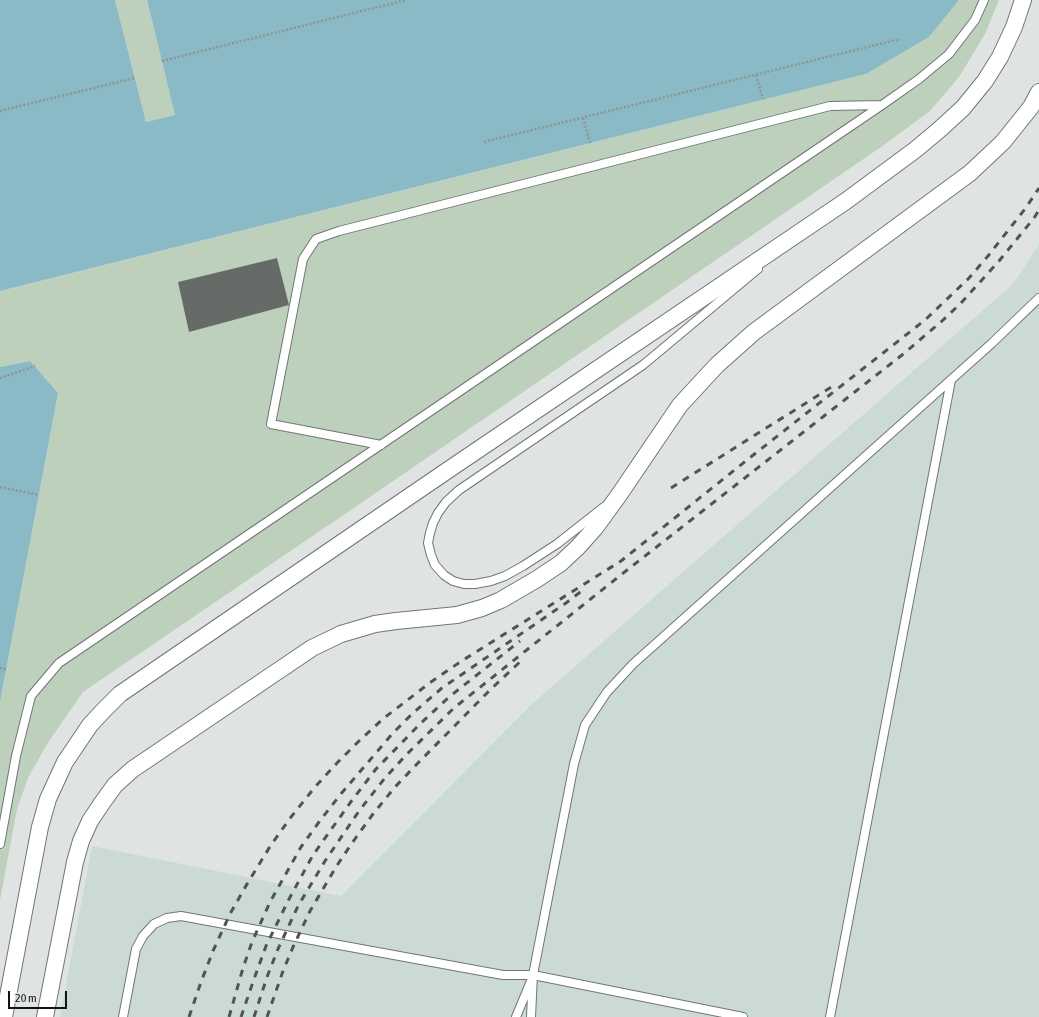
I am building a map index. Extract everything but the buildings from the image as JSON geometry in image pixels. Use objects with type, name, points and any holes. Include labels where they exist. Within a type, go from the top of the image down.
[{"type":"street","points":[[4,1017],[40,827],[48,799],[65,762],[90,725],[120,694],[846,201],[915,150],[963,108],[985,81],[1000,57],[1014,27],[1023,0]]},
{"type":"street","points":[[46,1017],[75,862],[81,841],[90,821],[102,803],[121,780],[133,769],[312,648],[341,634],[375,624],[457,615],[482,608],[501,600],[561,563],[595,528],[680,405],[717,365],[754,332],[970,173],[1003,142],[1031,107],[1039,92]]},
{"type":"lane","points":[[0,844],[16,756],[31,696],[59,663],[882,106],[919,79],[949,54],[975,20],[984,0]]},
{"type":"lane","points":[[381,445],[271,424],[303,259],[316,239],[339,231],[830,106],[882,106]]},
{"type":"lane","points":[[619,495],[557,544],[523,566],[505,576],[491,581],[464,584],[453,581],[444,575],[435,565],[431,556],[428,543],[433,523],[446,502],[459,490],[643,364],[809,226]]},
{"type":"lane","points":[[531,1017],[533,975],[574,764],[585,725],[607,692],[632,664],[997,338],[1039,298]]},
{"type":"lane","points":[[830,1017],[950,380]]},
{"type":"lane","points":[[123,1017],[136,949],[143,936],[154,924],[167,918],[181,916],[504,975],[533,975],[743,1017]]},
{"type":"lane","points":[[516,1017],[533,975]]},
{"type":"path","points":[[162,61],[406,0]]},
{"type":"path","points":[[484,142],[900,39]]},
{"type":"path","points":[[756,75],[764,99]]},
{"type":"path","points":[[0,111],[135,78]]},
{"type":"path","points":[[583,118],[590,143]]},
{"type":"path","points":[[0,378],[35,366]]},
{"type":"path","points":[[0,487],[39,495]]},
{"type":"path","points":[[0,668],[6,669]]},
{"type":"shaded area","points":[[1039,244],[1039,1017],[60,1017],[92,846],[341,896],[533,703],[1014,283]]},
{"type":"green space","points":[[115,0],[147,0],[175,115],[146,122]]},
{"type":"green space","points":[[959,0],[999,0],[985,34],[959,77],[930,111],[884,145],[83,692],[47,744],[28,778],[17,809],[0,900],[0,702],[58,393],[30,361],[0,367],[0,291],[866,74],[929,37]]},
{"type":"water","points":[[0,0],[115,0],[146,122],[175,115],[147,0],[959,0],[929,37],[866,74],[0,291]]},
{"type":"water","points":[[30,361],[58,393],[0,702],[0,367]]},
{"type":"railway","points":[[189,1017],[213,951],[230,914],[247,884],[271,845],[291,817],[315,787],[358,742],[384,718],[460,662],[621,561],[925,320],[969,278],[1025,209],[1039,188]]},
{"type":"railway","points":[[254,1017],[278,949],[298,906],[325,861],[359,811],[385,778],[406,755],[454,708],[622,574],[902,355],[942,321],[961,303],[999,261],[1039,210]]},
{"type":"railway","points":[[671,488],[833,386]]},
{"type":"railway","points":[[229,1017],[252,942],[270,902],[301,847],[340,795],[393,733],[413,713],[442,688],[583,590]]},
{"type":"railway","points":[[241,1017],[266,946],[288,901],[313,855],[350,803],[376,769],[421,723],[449,697],[520,641]]},
{"type":"railway","points":[[267,1017],[283,971],[310,911],[352,843],[395,787],[490,690],[523,659]]}]
